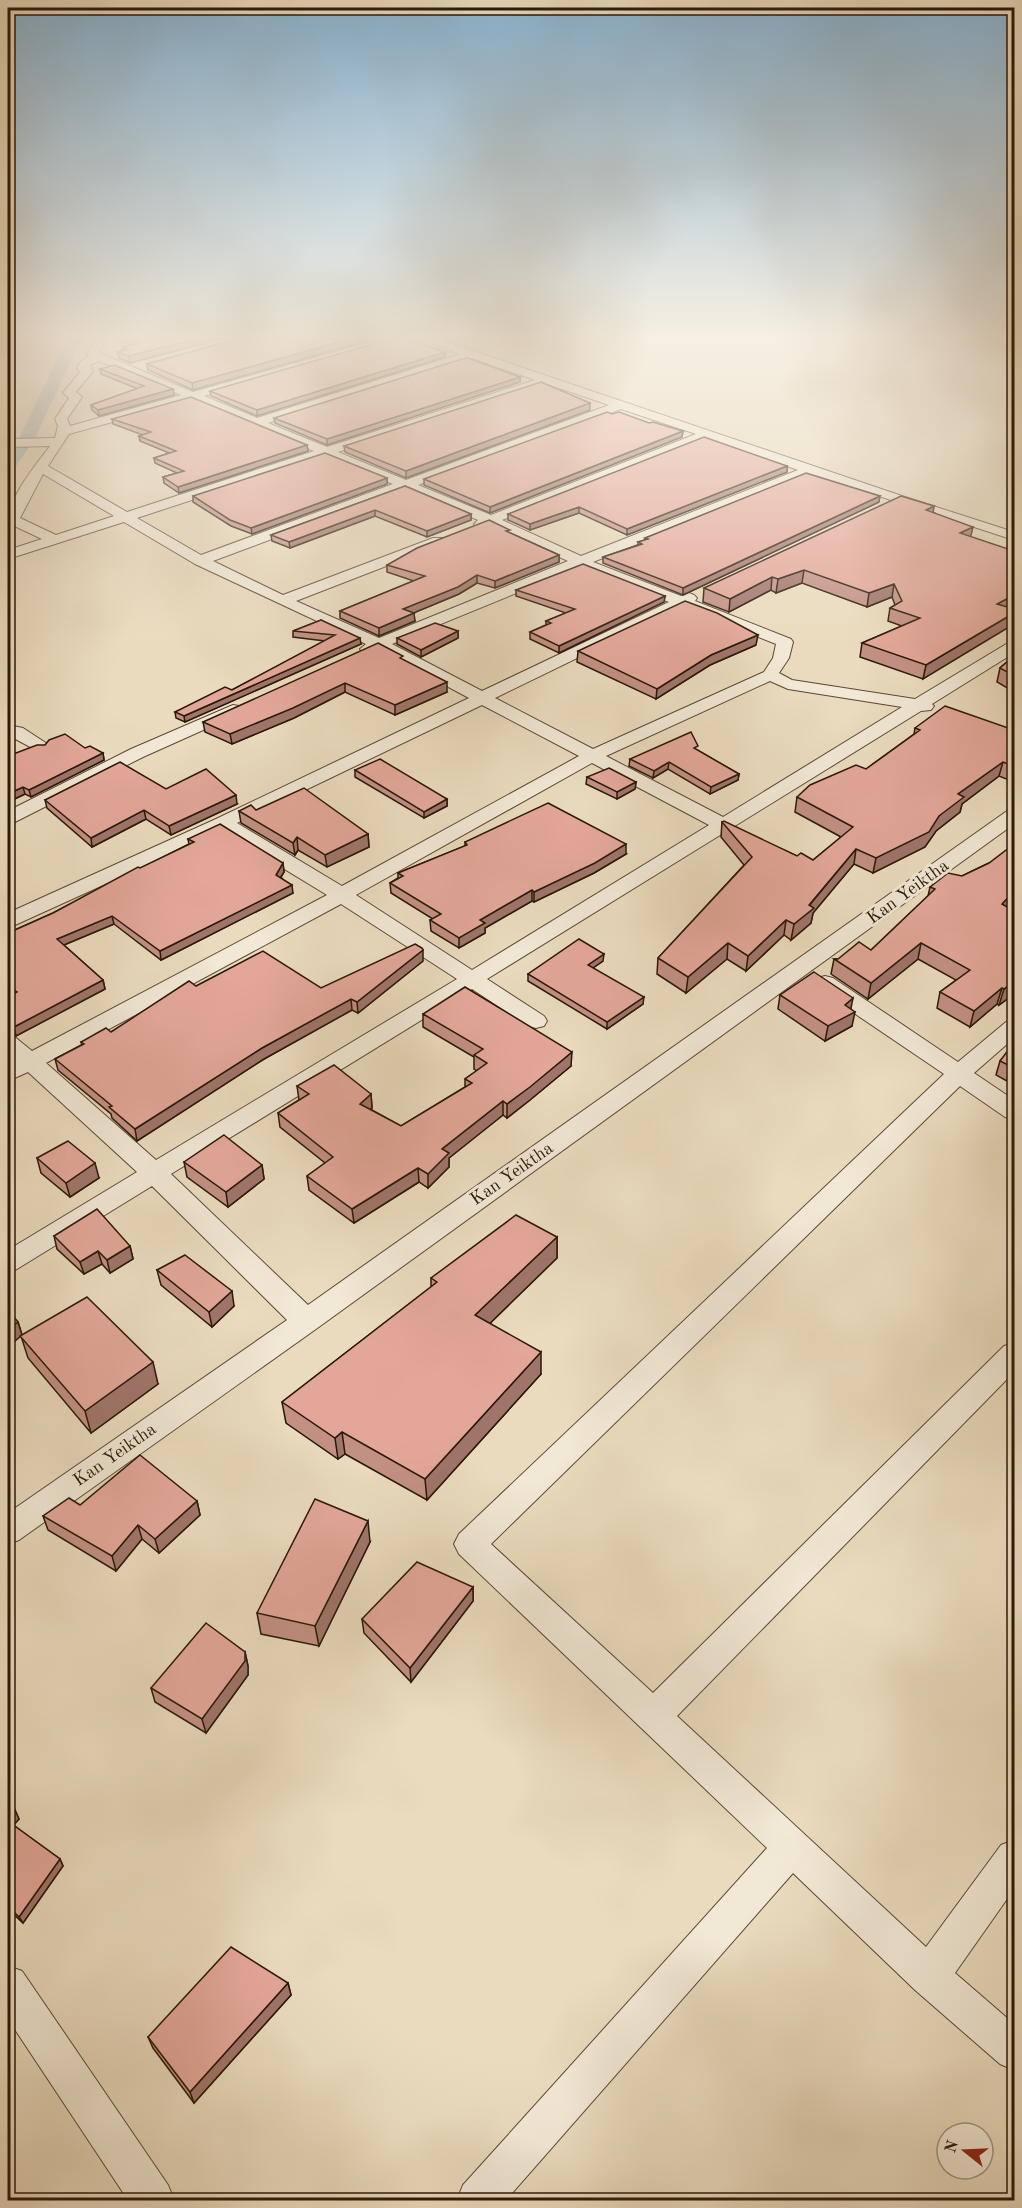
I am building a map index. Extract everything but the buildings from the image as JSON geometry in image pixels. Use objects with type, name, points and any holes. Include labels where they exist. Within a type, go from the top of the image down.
[{"type":"street","points":[[8,443],[47,441]]},
{"type":"street","points":[[55,540],[12,520],[41,466],[58,441]]},
{"type":"street","points":[[8,1073],[342,895],[594,755],[770,675],[781,658],[785,642],[580,562],[490,520],[301,441]]},
{"type":"street","points":[[8,555],[359,441]]},
{"type":"street","points":[[200,561],[522,441]]},
{"type":"street","points":[[470,528],[693,441]]},
{"type":"street","points":[[726,441],[1014,536]]},
{"type":"street","points":[[41,466],[200,561],[379,644],[722,824]]},
{"type":"street","points":[[358,653],[811,470]]},
{"type":"street","points":[[879,509],[900,500]]},
{"type":"street","points":[[283,601],[451,536]]},
{"type":"street","points":[[8,921],[223,823],[480,697],[702,592]]},
{"type":"street","points":[[8,1262],[1014,646]]},
{"type":"street","points":[[770,675],[788,684],[919,704],[940,712]]},
{"type":"street","points":[[8,818],[137,753],[243,706]]},
{"type":"street","points":[[8,730],[17,732],[40,745]]},
{"type":"street","name":"Kan Yeiktha","points":[[8,1530],[306,1321],[1014,815]]},
{"type":"street","points":[[223,823],[342,895],[536,1021]]},
{"type":"street","points":[[802,968],[1014,1111]]},
{"type":"street","points":[[1014,1027],[959,1073],[470,1544],[929,1976],[1014,2050]]},
{"type":"street","points":[[8,1043],[154,1173],[306,1321]]},
{"type":"street","points":[[653,1717],[1014,1354]]},
{"type":"street","points":[[478,2200],[792,1847]]},
{"type":"street","points":[[929,1976],[1014,1858]]},
{"type":"street","points":[[8,1985],[153,2200]]},
{"type":"waterway","points":[[8,466],[25,441]]}]
